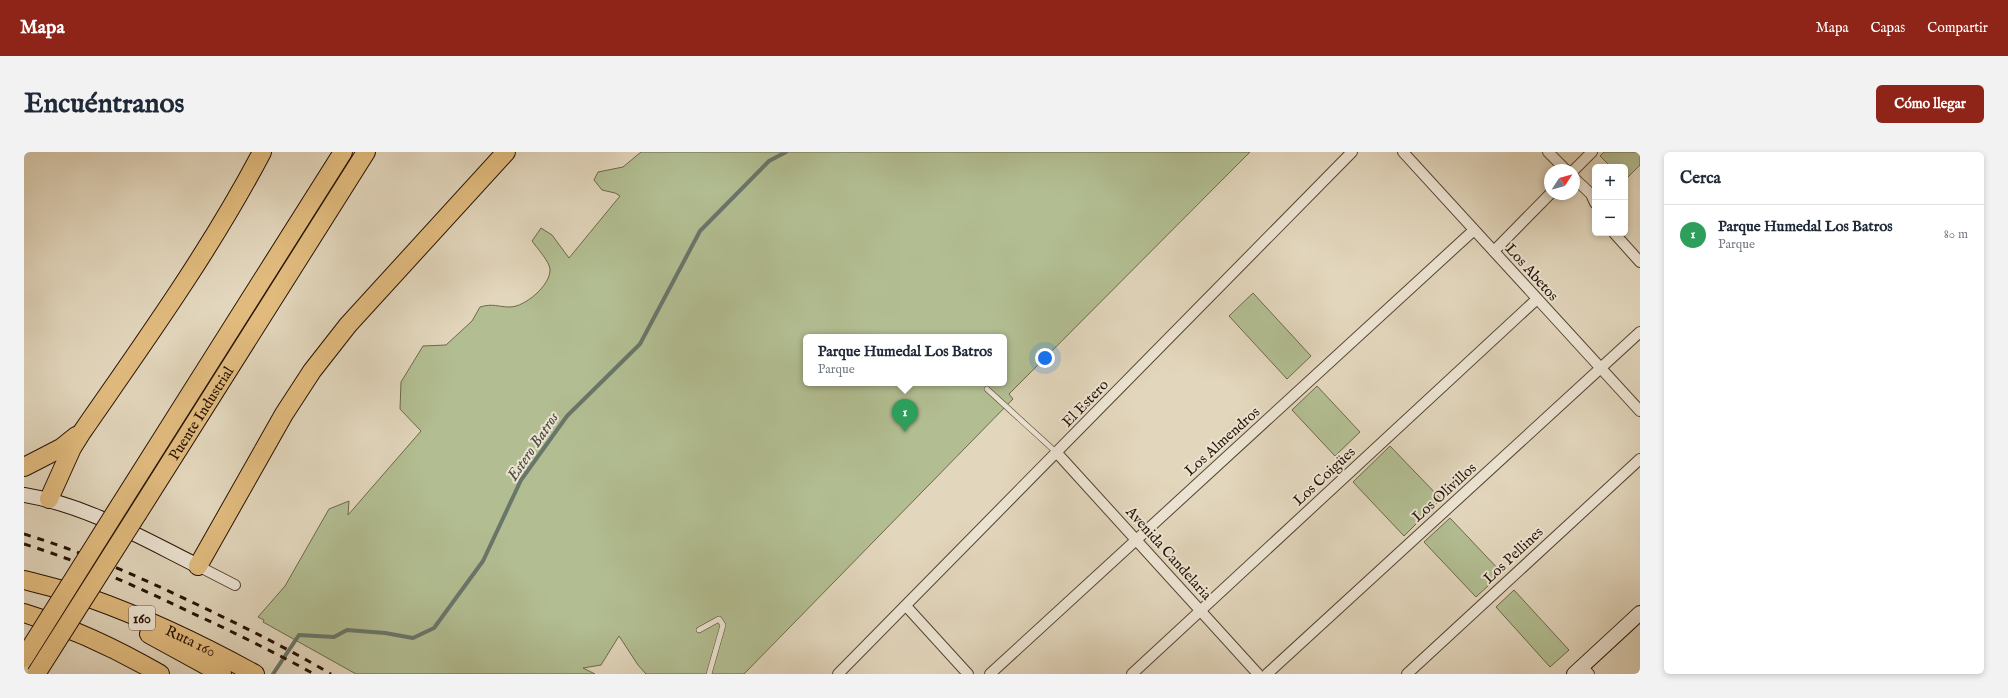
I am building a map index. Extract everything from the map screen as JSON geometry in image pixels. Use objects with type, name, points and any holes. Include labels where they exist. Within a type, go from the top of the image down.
[{"type":"highway","points":[[49,499],[72,448],[166,312],[212,240],[262,152]]},
{"type":"highway","name":"Puente Industrial","points":[[24,658],[343,152]]},
{"type":"highway","name":"Puente Industrial","points":[[36,674],[366,152]]},
{"type":"highway","points":[[198,566],[284,414],[312,371],[348,325],[506,152]]},
{"type":"highway","points":[[24,467],[61,448],[82,432]]},
{"type":"highway","name":"Ruta 160","points":[[29,581],[80,595],[132,614],[198,644],[250,671]]},
{"type":"highway","name":"Ruta 160","points":[[29,581],[118,618],[222,674]]},
{"type":"highway","points":[[24,612],[104,644],[160,674]]},
{"type":"main road","points":[[24,495],[49,499],[82,510],[198,566]]},
{"type":"main road","points":[[1582,672],[1640,613]]},
{"type":"street","name":"El Estero","points":[[838,674],[1352,152]]},
{"type":"street","name":"Los Abetos","points":[[1403,152],[1640,411]]},
{"type":"street","points":[[1548,152],[1560,164]]},
{"type":"street","points":[[1580,164],[1592,152]]},
{"type":"street","points":[[1580,184],[1591,194],[1594,200]]},
{"type":"street","points":[[1494,251],[1544,200]]},
{"type":"street","name":"Los Almendros","points":[[990,674],[1474,230]]},
{"type":"street","points":[[1617,236],[1640,262]]},
{"type":"street","name":"Los Coigües","points":[[1132,674],[1537,299]]},
{"type":"street","name":"Los Olivillos","points":[[1267,674],[1640,332]]},
{"type":"street","name":"Avenida Candelaria","points":[[1057,453],[1258,674]]},
{"type":"street","name":"Los Pellines","points":[[1407,674],[1640,459]]},
{"type":"street","points":[[198,566],[235,585]]},
{"type":"street","points":[[906,606],[968,674]]},
{"type":"lane","points":[[987,389],[1057,453]]},
{"type":"lane","points":[[699,630],[719,619],[723,625],[709,674]]},
{"type":"green space","points":[[641,152],[1250,152],[1009,394],[1013,399],[744,674],[646,674],[638,665],[619,636],[601,665],[583,668],[595,674],[356,674],[263,622],[264,620],[258,617],[285,586],[329,509],[349,501],[348,515],[421,431],[400,409],[401,382],[423,346],[446,345],[472,321],[480,307],[489,305],[510,307],[516,306],[530,299],[536,294],[546,282],[550,269],[545,258],[532,241],[541,228],[552,235],[569,258],[620,196],[615,193],[602,190],[594,180],[598,172],[623,167]]},
{"type":"green space","points":[[1604,152],[1640,152],[1640,165],[1628,177],[1628,164],[1608,164],[1600,156]]},
{"type":"green space","points":[[1253,293],[1311,356],[1287,379],[1229,316]]},
{"type":"green space","points":[[1317,386],[1360,432],[1335,456],[1292,410]]},
{"type":"green space","points":[[1390,446],[1441,499],[1404,536],[1353,482]]},
{"type":"green space","points":[[1450,518],[1502,573],[1476,597],[1424,542]]},
{"type":"green space","points":[[1514,590],[1569,650],[1550,667],[1496,607]]},
{"type":"waterway","name":"Estero Batros","points":[[273,674],[299,635],[334,637],[347,630],[385,633],[413,638],[434,628],[483,561],[521,480],[567,416],[640,344],[700,231],[769,161],[786,152]]},
{"type":"railway","points":[[24,534],[90,557],[154,584],[298,655],[331,674]]},
{"type":"railway","points":[[24,544],[46,551],[130,584],[238,635],[314,674]]},
{"type":"place","name":"Parque Humedal Los Batros","points":[[905,432]]}]
